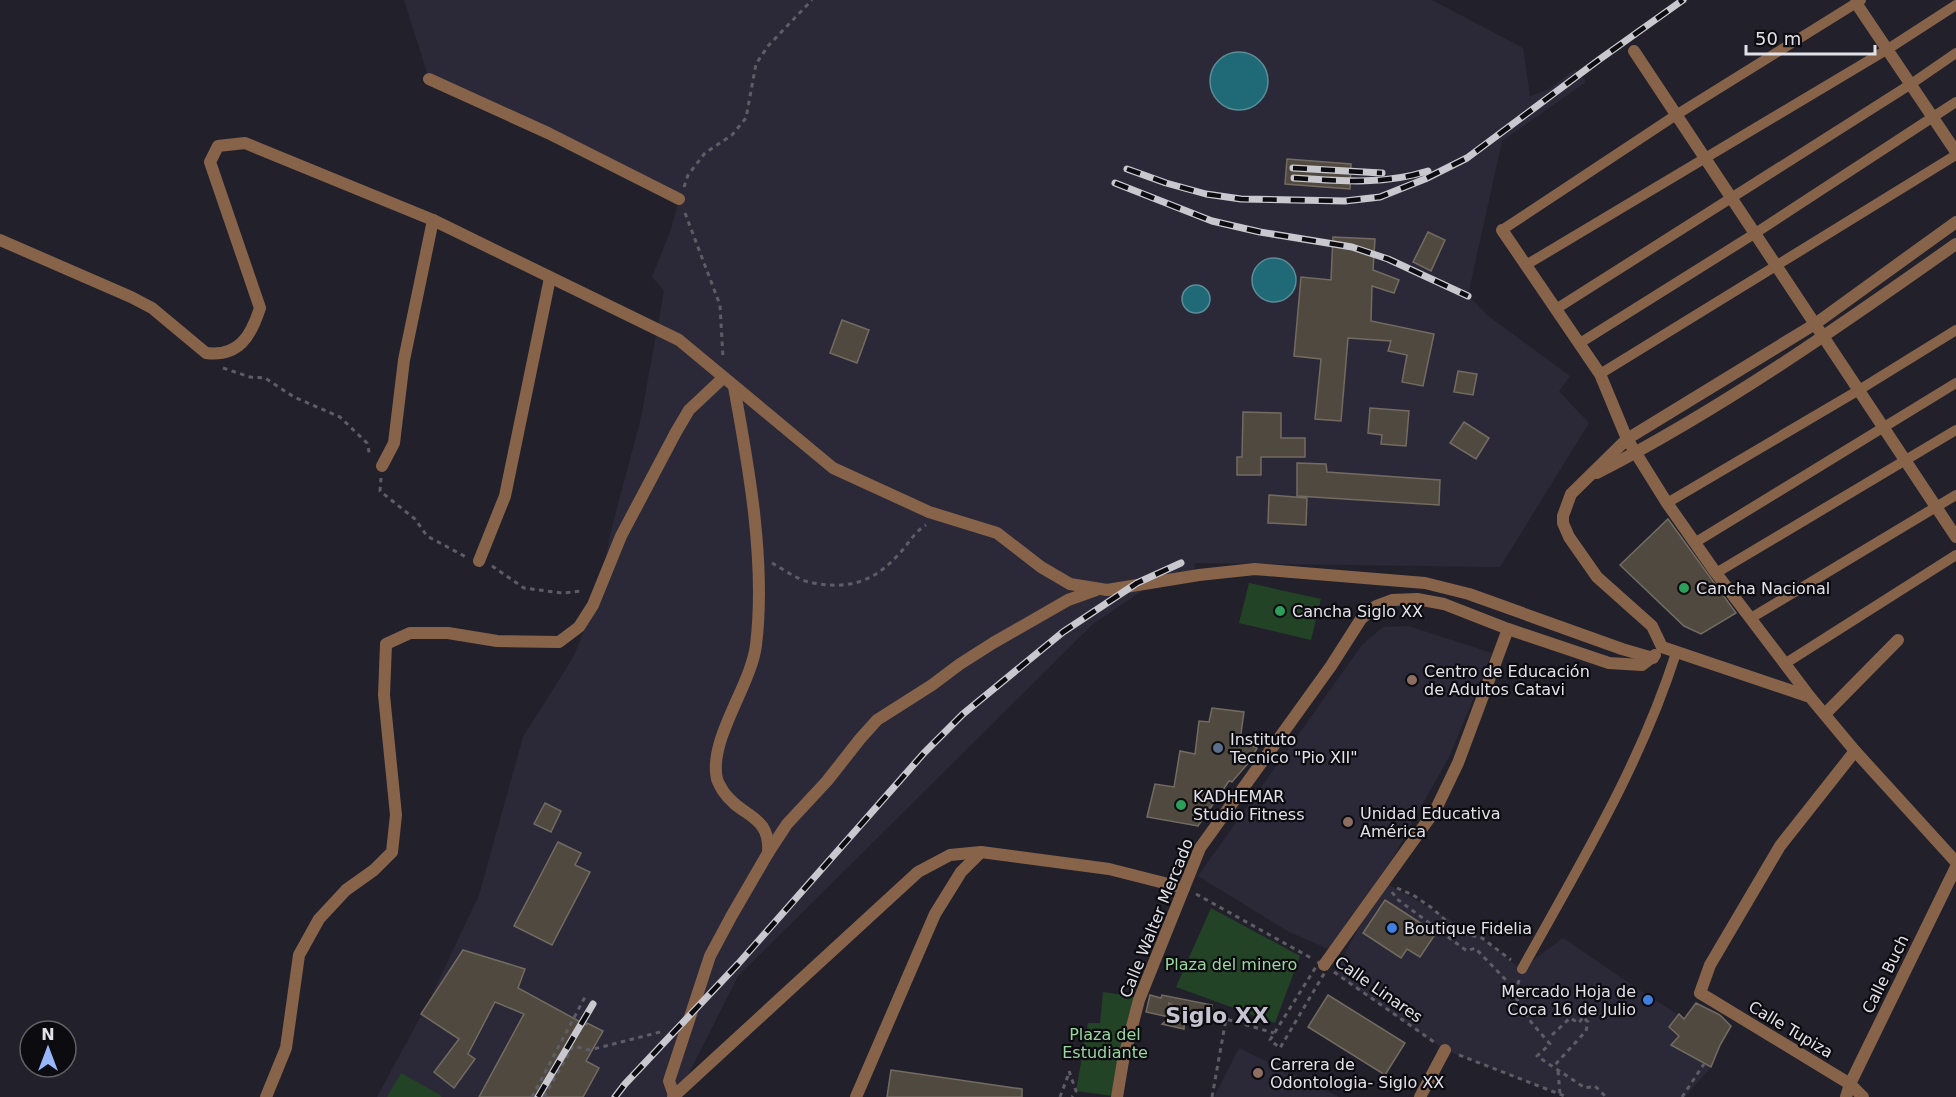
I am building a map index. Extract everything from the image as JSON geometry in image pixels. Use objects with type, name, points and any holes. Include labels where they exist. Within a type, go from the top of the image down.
[{"type":"street","points":[[1858,2],[1956,154]]},
{"type":"street","points":[[1634,51],[1956,537]]},
{"type":"street","points":[[429,79],[548,133],[680,199]]},
{"type":"street","points":[[0,240],[152,308],[206,353],[218,355],[240,346],[254,326],[260,308],[210,162],[218,146],[245,143],[433,220],[679,340],[833,468],[929,512],[997,533],[1041,567],[1070,584],[1100,589],[1130,588],[1199,575],[1255,569],[1425,583],[1469,594],[1622,650],[1653,658],[1662,647]]},
{"type":"street","points":[[382,466],[394,443],[404,360],[433,220]]},
{"type":"street","points":[[1810,697],[1662,647],[1652,626],[1597,577],[1565,531],[1563,516],[1567,501],[1627,438],[1815,324],[1956,222]]},
{"type":"street","points":[[1502,230],[1600,374],[1627,438],[1667,503],[1716,573],[1810,697],[1956,864]]},
{"type":"street","points":[[1585,480],[1636,453],[1824,338],[1956,244]]},
{"type":"street","points":[[479,561],[505,496],[550,278]]},
{"type":"street","points":[[266,1097],[286,1048],[299,955],[319,919],[346,890],[374,870],[392,852],[396,815],[384,695],[386,644],[410,633],[448,633],[497,642],[559,642],[579,627],[593,605],[621,536],[689,410],[723,378]]},
{"type":"street","points":[[734,387],[750,482],[759,603],[756,647],[744,688],[724,730],[717,759],[717,780],[730,801],[766,829],[769,840],[768,853]]},
{"type":"street","points":[[1100,589],[1068,600],[1024,624],[877,720],[843,758],[811,800],[787,824],[710,956],[669,1081],[673,1096],[918,872],[950,855],[981,852],[1109,869],[1184,888]]},
{"type":"street","name":"Calle Walter Mercado","points":[[1117,1097],[1123,1061],[1139,1000],[1200,848],[1361,619],[1376,606],[1392,600],[1444,604],[1508,629],[1608,663],[1642,665],[1653,658]]},
{"type":"street","points":[[1324,965],[1436,809],[1458,763],[1508,629]]},
{"type":"street","points":[[1825,714],[1898,640]]},
{"type":"street","name":"Calle Tupiza","points":[[1855,751],[1780,846],[1710,965],[1700,993],[1848,1091],[1863,1097]]},
{"type":"street","points":[[856,1097],[935,915],[961,872],[981,852]]},
{"type":"street","name":"Calle Buch","points":[[1848,1091],[1956,864]]},
{"type":"street","points":[[1420,1097],[1445,1050]]},
{"type":"lane","points":[[1502,230],[1676,115],[1858,2]]},
{"type":"lane","points":[[1526,266],[1888,49],[1956,5]]},
{"type":"lane","points":[[1556,309],[1732,199],[1956,53]]},
{"type":"lane","points":[[1580,344],[1956,102]]},
{"type":"lane","points":[[1600,374],[1956,154]]},
{"type":"lane","points":[[1667,503],[1956,330]]},
{"type":"lane","points":[[1696,542],[1956,383]]},
{"type":"lane","points":[[1716,573],[1956,430]]},
{"type":"lane","points":[[1751,618],[1956,495]]},
{"type":"lane","points":[[1786,663],[1956,555]]},
{"type":"lane","points":[[1522,969],[1626,780],[1665,688],[1676,653]]},
{"type":"path","points":[[723,378],[723,332],[720,305],[680,199],[688,175],[705,153],[732,135],[746,118],[756,64],[768,46],[812,0]]},
{"type":"path","points":[[206,353],[212,363],[250,377],[265,378],[294,397],[340,417],[367,443],[371,458],[382,466],[380,491],[415,519],[427,536],[464,556],[497,568],[524,588],[562,593],[582,591],[598,594]]},
{"type":"path","points":[[756,543],[771,562],[801,580],[841,586],[862,582],[878,573],[898,555],[918,531],[929,524],[948,518]]},
{"type":"path","points":[[1383,882],[1413,895],[1432,908],[1460,933],[1482,938],[1522,969],[1515,996]]},
{"type":"path","points":[[1383,882],[1397,899],[1467,951],[1475,948],[1506,980],[1501,988],[1515,996],[1530,1022],[1550,1044],[1537,1056],[1585,1088],[1595,1086],[1606,1097]]},
{"type":"path","name":"Calle Linares","points":[[1184,888],[1324,965],[1445,1050],[1567,1097]]},
{"type":"path","points":[[1324,965],[1280,1048],[1270,1040],[1324,965]]},
{"type":"path","points":[[532,1097],[585,997]]},
{"type":"path","points":[[1552,1035],[1570,1018],[1580,1023],[1583,1017],[1588,1022],[1586,1031],[1553,1067]]},
{"type":"path","points":[[1212,1097],[1226,1019],[1275,1033]]},
{"type":"path","points":[[544,1097],[573,1046],[590,1050],[660,1032]]},
{"type":"path","points":[[1682,1097],[1704,1064]]},
{"type":"path","points":[[1558,1070],[1560,1094]]},
{"type":"path","points":[[1060,1097],[1069,1071],[1076,1091],[1072,1097]]},
{"type":"shaded area","points":[[404,0],[1432,0],[1523,48],[1530,96],[1549,89],[1575,69],[1586,82],[1502,141],[1468,295],[1487,315],[1570,376],[1559,391],[1589,423],[1500,567],[1195,563],[1194,569],[1142,591],[1093,624],[738,976],[677,1097],[377,1097],[428,1003],[479,895],[523,737],[574,656],[600,589],[610,535],[641,418],[664,291],[652,277],[670,232],[679,200],[429,79]]},
{"type":"shaded area","points":[[1408,626],[1492,653],[1450,755],[1393,857],[1331,950],[1289,932],[1198,876],[1362,645],[1383,627]]},
{"type":"shaded area","points":[[1384,882],[1482,938],[1521,969],[1563,938],[1684,1018],[1696,1003],[1717,1012],[1731,1026],[1711,1067],[1685,1097],[1567,1097],[1445,1050],[1334,973]]},
{"type":"shaded area","name":"Carrera de Odontologia- Siglo XX","points":[[1239,1048],[1339,1097],[1214,1097]]},
{"type":"green space","name":"Cancha Siglo XX","points":[[1249,583],[1321,599],[1311,640],[1239,623]]},
{"type":"green space","name":"Plaza del minero","points":[[1211,908],[1300,956],[1275,1023],[1176,987]]},
{"type":"green space","name":"Plaza del Estudiante","points":[[1103,992],[1136,997],[1113,1096],[1076,1091],[1088,1023],[1100,1023]]},
{"type":"green space","points":[[401,1073],[442,1096],[387,1097]]},
{"type":"water","points":[[1239,52],[1250,54],[1263,65],[1268,81],[1266,92],[1255,105],[1239,110],[1228,108],[1215,97],[1210,81],[1212,70],[1223,57]]},
{"type":"water","points":[[1274,258],[1283,259],[1290,264],[1295,271],[1295,289],[1290,296],[1283,301],[1274,302],[1265,301],[1258,296],[1253,289],[1252,280],[1253,271],[1258,264],[1265,259]]},
{"type":"water","points":[[1196,285],[1206,289],[1210,299],[1206,309],[1196,313],[1186,309],[1182,299],[1186,289]]},
{"type":"building","points":[[1287,159],[1351,164],[1350,189],[1285,184]]},
{"type":"building","points":[[1428,232],[1445,240],[1431,271],[1413,262]]},
{"type":"building","points":[[1333,237],[1375,239],[1373,270],[1399,280],[1394,293],[1372,286],[1371,321],[1434,334],[1423,386],[1402,382],[1407,355],[1388,351],[1391,341],[1348,338],[1341,421],[1315,419],[1321,359],[1294,356],[1301,277],[1331,280]]},
{"type":"building","points":[[842,320],[869,330],[857,363],[830,353]]},
{"type":"building","points":[[1458,371],[1477,374],[1473,395],[1454,392]]},
{"type":"building","points":[[1370,408],[1409,411],[1406,446],[1381,444],[1382,435],[1368,433]]},
{"type":"building","points":[[1243,412],[1281,413],[1281,438],[1305,438],[1305,457],[1261,457],[1261,475],[1237,475],[1237,457],[1242,457]]},
{"type":"building","points":[[1464,422],[1489,438],[1476,459],[1450,443]]},
{"type":"building","points":[[1297,463],[1326,464],[1327,472],[1440,480],[1439,505],[1297,496]]},
{"type":"building","points":[[1269,495],[1307,498],[1306,525],[1268,523]]},
{"type":"building","name":"Cancha Nacional","points":[[1668,519],[1736,613],[1701,634],[1684,626],[1620,565]]},
{"type":"building","points":[[1212,708],[1244,712],[1240,740],[1257,748],[1250,761],[1232,782],[1229,781],[1198,826],[1147,817],[1155,784],[1174,787],[1180,751],[1195,754],[1199,721],[1209,722]]},
{"type":"building","points":[[545,803],[561,811],[551,832],[534,824]]},
{"type":"building","points":[[558,842],[581,853],[575,865],[590,872],[552,945],[514,926]]},
{"type":"building","points":[[1385,900],[1436,933],[1420,957],[1407,949],[1401,958],[1363,933]]},
{"type":"building","points":[[463,950],[525,969],[518,988],[586,1025],[587,1023],[603,1031],[586,1061],[599,1068],[583,1097],[479,1097],[524,1014],[495,1002],[468,1054],[475,1059],[454,1088],[434,1072],[459,1039],[421,1014]]},
{"type":"building","points":[[1150,995],[1161,998],[1162,995],[1212,1005],[1210,1024],[1185,1012],[1184,1029],[1162,1024],[1180,1009],[1169,1003],[1169,1017],[1146,1012]]},
{"type":"building","points":[[1328,995],[1405,1043],[1385,1075],[1308,1027]]},
{"type":"building","name":"Mercado Hoja de Coca 16 de Julio","points":[[1696,1003],[1720,1015],[1731,1026],[1711,1067],[1671,1045],[1679,1036],[1669,1027],[1679,1014],[1684,1019]]},
{"type":"building","points":[[891,1070],[1022,1089],[1022,1097],[887,1097]]},
{"type":"railway","points":[[1127,169],[1206,194],[1241,199],[1345,201],[1380,197],[1425,179],[1467,158],[1683,0]]},
{"type":"railway","points":[[1293,168],[1382,173]]},
{"type":"railway","points":[[1294,178],[1378,180],[1428,171]]},
{"type":"railway","points":[[1115,183],[1212,221],[1260,232],[1352,247],[1388,259],[1468,296]]},
{"type":"railway","points":[[615,1097],[738,964],[924,753],[963,714],[1063,632],[1137,583],[1181,563]]},
{"type":"railway","points":[[538,1097],[593,1004]]},
{"type":"place","name":"Cancha Nacional","points":[[1684,588]]},
{"type":"place","name":"Cancha Siglo XX","points":[[1280,611]]},
{"type":"place","name":"Centro de Educación de Adultos Catavi","points":[[1412,680]]},
{"type":"place","name":"Instituto Tecnico \"Pio XII\"","points":[[1218,748]]},
{"type":"place","name":"KADHEMAR Studio Fitness","points":[[1181,805]]},
{"type":"place","name":"Unidad Educativa América","points":[[1348,822]]},
{"type":"place","name":"Boutique Fidelia","points":[[1392,928]]},
{"type":"place","name":"Mercado Hoja de Coca 16 de Julio","points":[[1648,1000]]},
{"type":"place","name":"Carrera de Odontologia- Siglo XX","points":[[1258,1073]]},
{"type":"district","name":"Siglo XX","points":[[1217,1015]]}]
